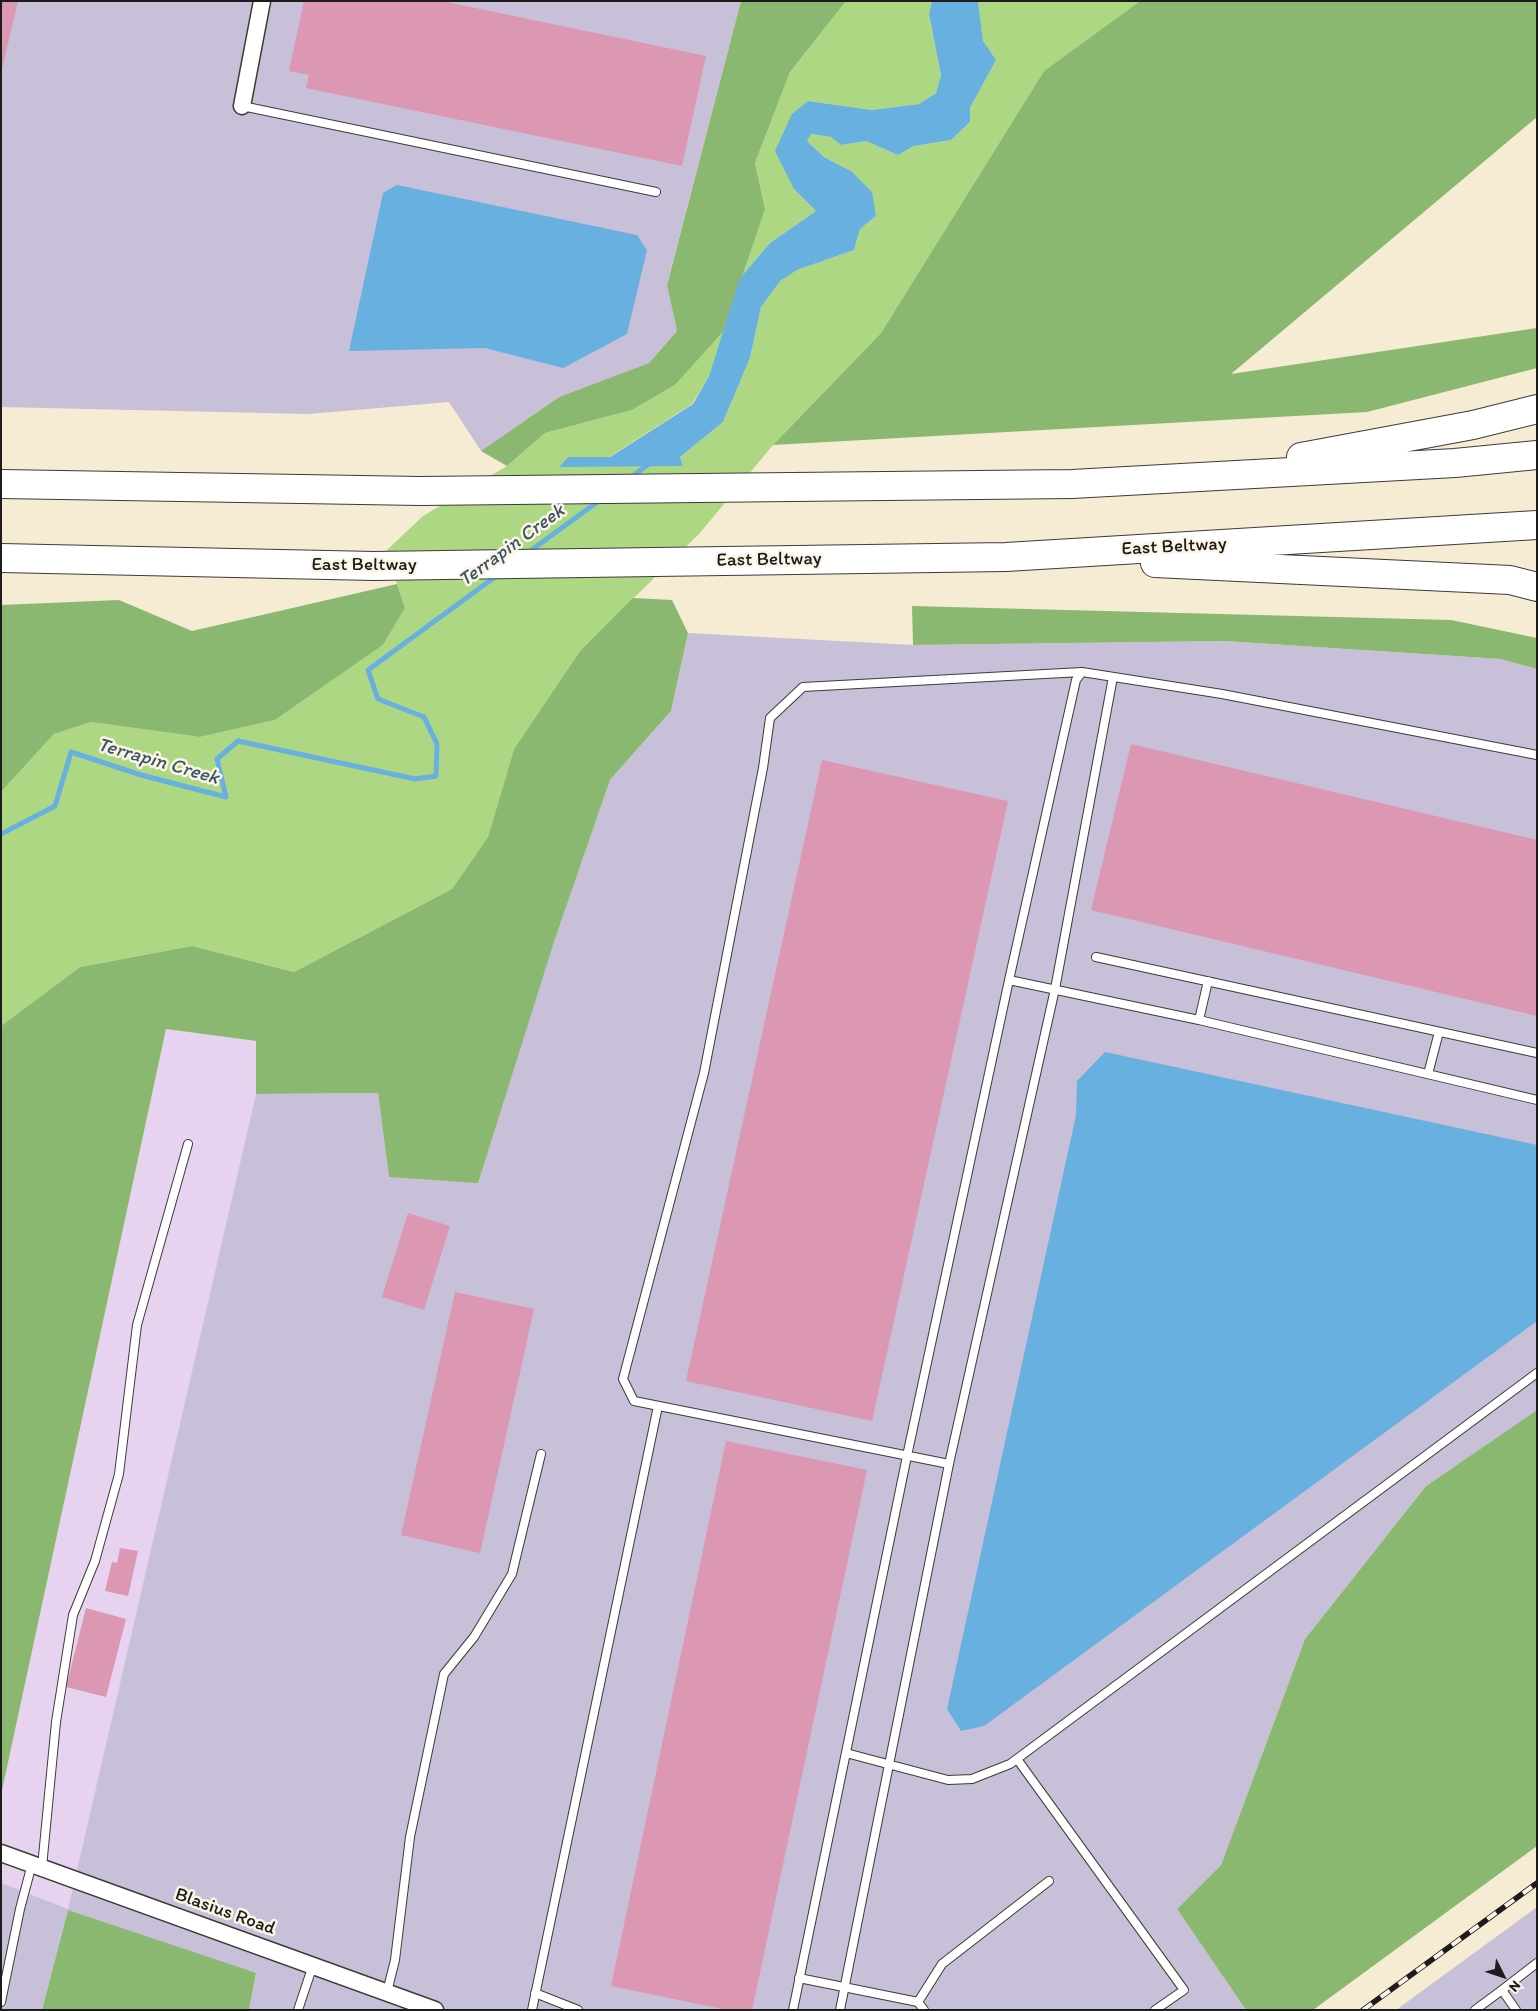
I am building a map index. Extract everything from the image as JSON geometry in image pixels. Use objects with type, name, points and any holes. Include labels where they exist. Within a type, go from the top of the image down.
[{"type":"highway","points":[[1184,478],[1473,425],[1537,409]]},
{"type":"highway","points":[[1,484],[420,491],[1072,484],[1445,463],[1537,455]]},
{"type":"highway","name":"East Beltway","points":[[1,558],[374,566],[1006,557],[1537,525]]},
{"type":"highway","points":[[1006,557],[1510,580],[1537,587]]},
{"type":"street","points":[[242,106],[262,1]]},
{"type":"street","name":"Blasius Road","points":[[1,1853],[435,2010]]},
{"type":"lane","points":[[242,106],[656,192]]},
{"type":"lane","points":[[792,2010],[907,1456],[1009,980],[1076,680],[1082,672]]},
{"type":"lane","points":[[950,1464],[634,1401],[623,1379],[704,1073],[763,768],[770,718],[803,688],[1082,672],[1222,694],[1537,755]]},
{"type":"lane","points":[[840,2010],[950,1464],[1055,989],[1113,677]]},
{"type":"lane","points":[[1096,957],[1537,1053]]},
{"type":"lane","points":[[1009,980],[1199,1020],[1537,1100]]},
{"type":"lane","points":[[1199,1020],[1208,981]]},
{"type":"lane","points":[[1428,1074],[1439,1032]]},
{"type":"lane","points":[[1,2002],[20,1909],[37,1866],[72,1615],[95,1560],[119,1474],[137,1325],[188,1144]]},
{"type":"lane","points":[[846,1753],[948,1780],[972,1779],[1017,1759],[1537,1373]]},
{"type":"lane","points":[[532,2010],[658,1406]]},
{"type":"lane","points":[[387,1992],[395,1960],[410,1837],[444,1674],[474,1638],[512,1574],[541,1454]]},
{"type":"lane","points":[[1017,1759],[1184,1990],[1156,2010]]},
{"type":"lane","points":[[918,2002],[942,1964],[1049,1882]]},
{"type":"lane","points":[[1475,2010],[1537,1963]]},
{"type":"lane","points":[[298,2010],[313,1965]]},
{"type":"lane","points":[[799,1978],[918,2002],[924,2010]]},
{"type":"lane","points":[[1502,1990],[1516,2010]]},
{"type":"lane","points":[[536,1994],[578,2010]]},
{"type":"shaded area","points":[[1,1],[741,1],[667,284],[677,331],[649,363],[559,397],[481,451],[449,402],[308,414],[1,407]]},
{"type":"shaded area","points":[[688,633],[913,645],[1224,641],[1501,659],[1537,669],[1537,1410],[1426,1486],[1305,1639],[1221,1865],[1177,1909],[1246,2010],[249,2010],[256,1974],[68,1910],[42,2010],[1,2010],[1,1883],[68,1909],[256,1094],[378,1093],[389,1177],[553,945],[610,780],[671,711]]},
{"type":"shaded area","points":[[166,1029],[256,1041],[256,1094],[68,1910],[1,1883],[1,1795]]},
{"type":"shaded area","points":[[1537,1907],[1537,2010],[1396,2010]]},
{"type":"green space","points":[[741,1],[846,1],[790,72],[755,163],[765,209],[723,332],[675,385],[632,410],[545,433],[507,466],[481,451],[559,397],[649,363],[677,331],[667,285]]},
{"type":"green space","points":[[846,1],[932,1],[929,14],[941,75],[936,93],[919,104],[872,110],[808,101],[794,189],[816,211],[770,243],[740,278],[765,209],[755,163],[790,72]]},
{"type":"green space","points":[[978,1],[1140,1],[1044,71],[881,333],[773,445],[699,534],[580,651],[514,749],[488,837],[452,889],[294,972],[192,946],[80,967],[1,1026],[1,792],[54,734],[91,722],[200,737],[275,720],[383,645],[405,608],[386,551],[423,516],[507,466],[545,433],[632,410],[675,385],[723,332],[709,376],[692,404],[609,457],[568,457],[560,466],[683,466],[680,457],[723,422],[750,358],[761,307],[780,280],[797,270],[854,250],[860,229],[876,216],[851,171],[824,157],[806,140],[811,134],[831,137],[841,145],[866,141],[898,155],[914,146],[951,140],[970,122],[970,108],[996,60],[983,42]]},
{"type":"green space","points":[[1140,1],[1537,1],[1537,117],[1231,374],[1537,328],[1537,368],[1367,412],[773,445],[881,333],[1044,71]]},
{"type":"green space","points":[[397,584],[405,608],[383,645],[275,720],[200,737],[91,722],[54,734],[1,792],[1,605],[119,600],[192,631]]},
{"type":"green space","points":[[633,598],[672,600],[688,633],[671,711],[610,780],[553,945],[478,1183],[389,1177],[378,1093],[256,1094],[256,1041],[166,1029],[1,1795],[1,1026],[80,967],[192,946],[294,972],[452,889],[488,837],[514,749],[580,651]]},
{"type":"green space","points":[[912,606],[1451,620],[1537,638],[1537,669],[1501,659],[1224,641],[913,645]]},
{"type":"green space","points":[[1537,1410],[1537,1846],[1313,2010],[1246,2010],[1177,1909],[1221,1865],[1305,1639],[1426,1486]]},
{"type":"green space","points":[[68,1910],[256,1973],[249,2010],[42,2010]]},
{"type":"water","points":[[932,1],[978,1],[983,41],[996,60],[970,108],[970,122],[951,140],[914,146],[898,155],[866,141],[841,145],[831,137],[811,134],[807,141],[824,157],[851,171],[872,192],[876,216],[860,229],[854,250],[797,270],[780,281],[761,307],[750,358],[723,422],[680,457],[683,466],[559,467],[568,457],[610,457],[693,404],[709,376],[740,278],[770,243],[816,211],[794,189],[775,151],[792,114],[808,101],[872,110],[919,104],[936,93],[941,75],[929,14]]},
{"type":"water","points":[[397,185],[637,235],[647,250],[627,334],[563,368],[485,348],[349,351],[383,193]]},
{"type":"water","points":[[1105,1052],[1537,1145],[1537,1321],[984,1726],[961,1731],[947,1709],[1076,1115],[1077,1081]]},
{"type":"building","points":[[1,1],[18,1],[2,69],[1,68]]},
{"type":"building","points":[[304,1],[442,1],[706,56],[682,166],[306,88],[309,75],[289,71]]},
{"type":"building","points":[[1131,744],[1537,840],[1537,1016],[1091,910]]},
{"type":"building","points":[[822,760],[1008,801],[872,1421],[686,1381]]},
{"type":"building","points":[[408,1213],[450,1226],[424,1310],[382,1297]]},
{"type":"building","points":[[455,1292],[534,1309],[480,1553],[401,1535]]},
{"type":"building","points":[[726,1441],[867,1470],[752,2010],[727,2010],[611,1986]]},
{"type":"building","points":[[120,1548],[138,1551],[128,1596],[105,1591],[112,1562],[117,1563]]},
{"type":"building","points":[[86,1608],[126,1619],[106,1697],[66,1687]]},
{"type":"waterway","name":"Terrapin Creek","points":[[629,479],[650,463]]},
{"type":"waterway","name":"Terrapin Creek","points":[[526,554],[600,500]]},
{"type":"waterway","name":"Terrapin Creek","points":[[1,834],[55,806],[71,752],[141,775],[226,797],[217,759],[238,741],[415,779],[436,776],[437,744],[424,717],[378,699],[368,670],[499,574]]},
{"type":"railway","points":[[1363,2010],[1537,1883]]}]
